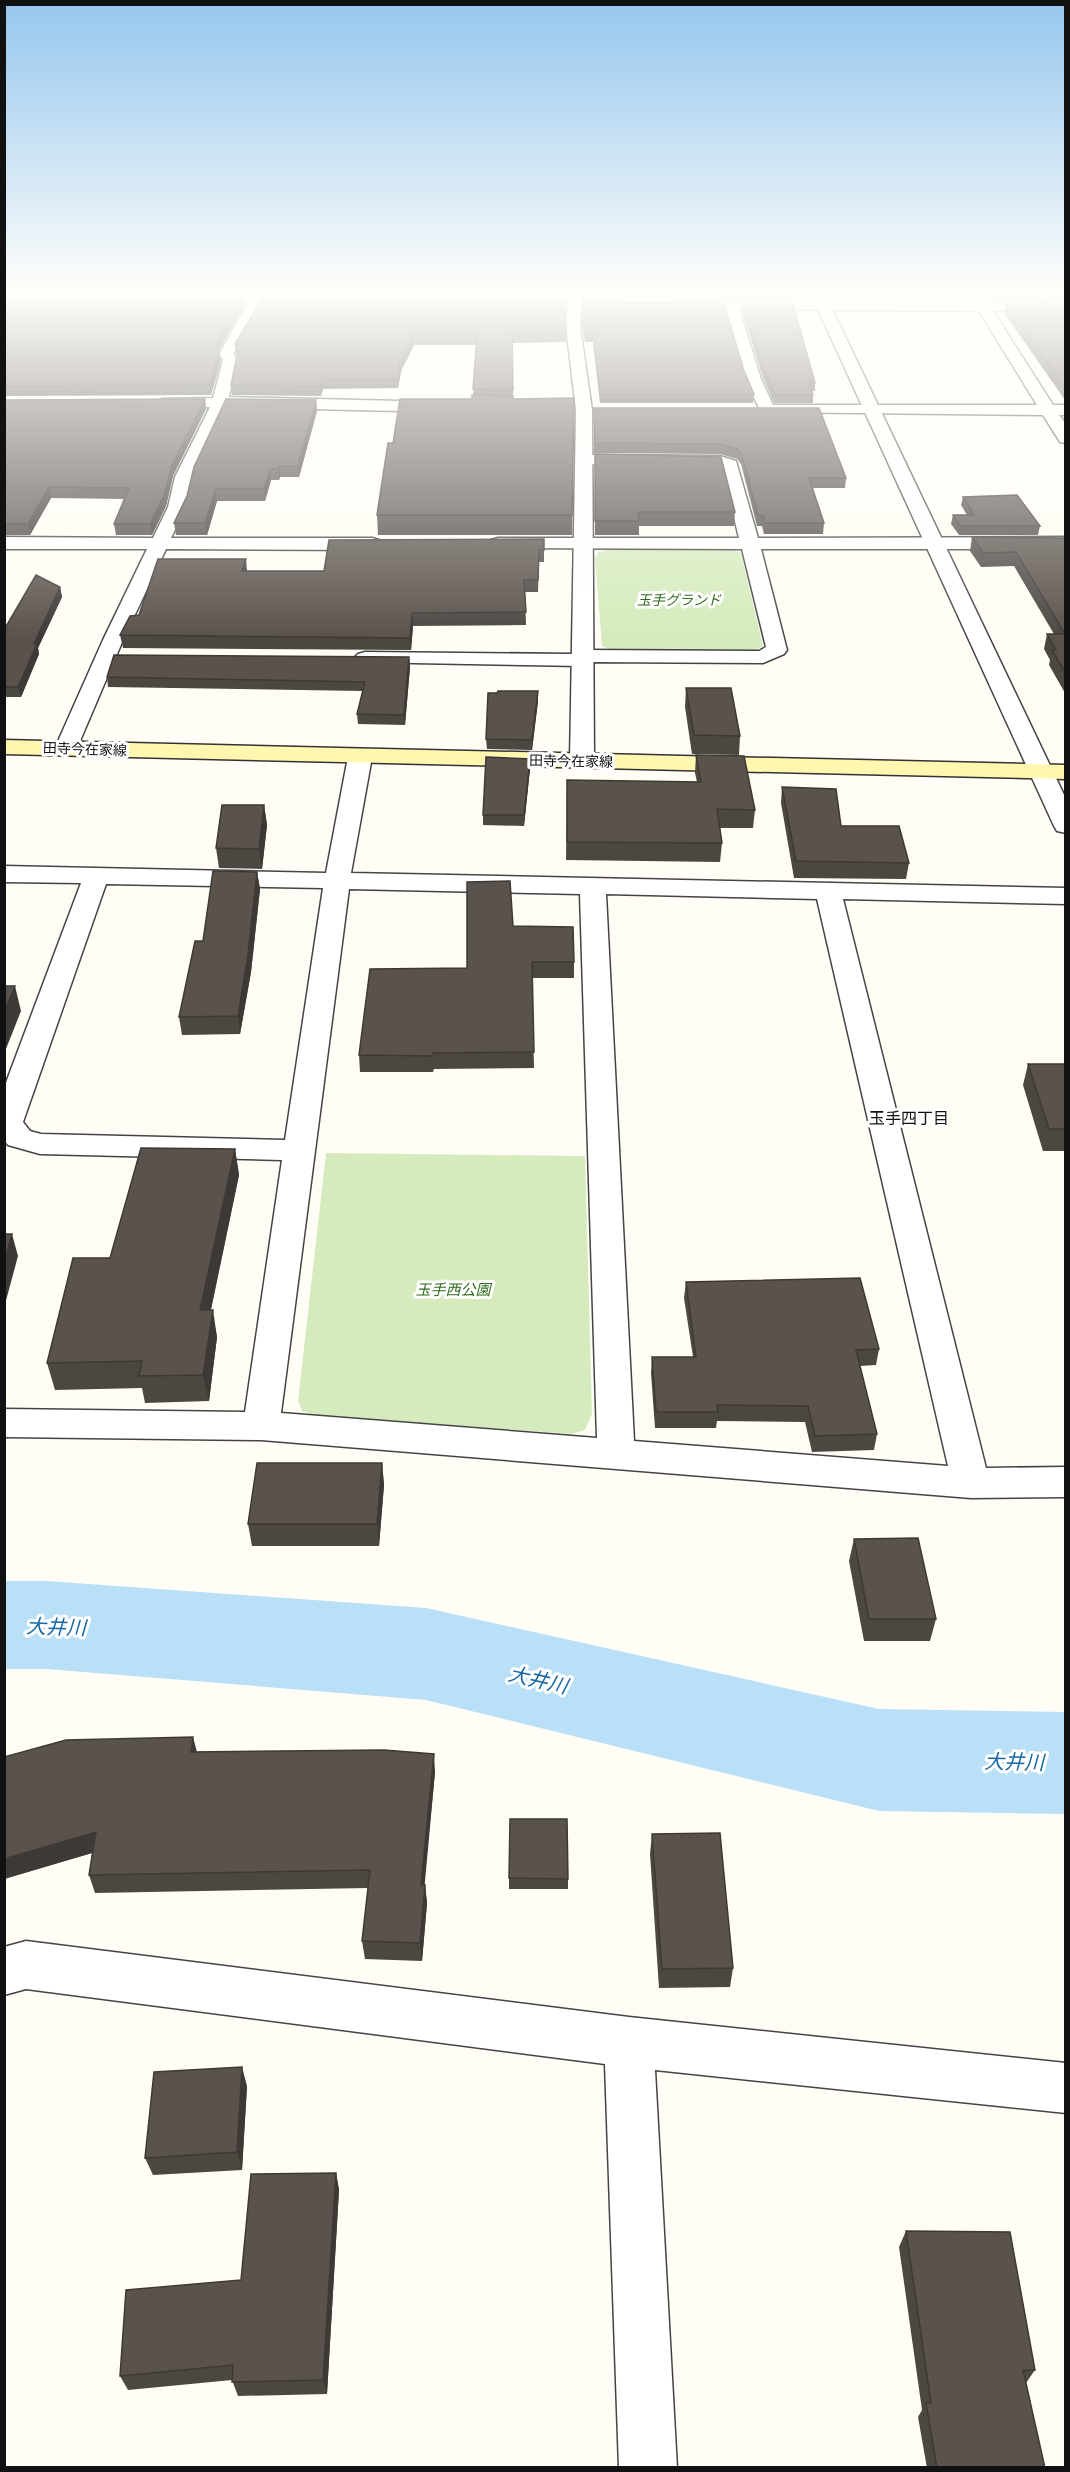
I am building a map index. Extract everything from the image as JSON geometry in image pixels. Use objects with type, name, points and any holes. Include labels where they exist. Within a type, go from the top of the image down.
[{"type":"main road","name":"田寺今在家線","points":[[4,747],[1065,772]]},
{"type":"street","points":[[66,748],[106,656],[177,507],[184,477],[217,407]]},
{"type":"street","points":[[433,407],[458,408]]},
{"type":"street","points":[[1046,407],[1065,438]]},
{"type":"street","points":[[564,408],[590,410],[584,460],[582,760]]},
{"type":"street","points":[[744,409],[1065,410]]},
{"type":"street","points":[[871,409],[1065,826]]},
{"type":"street","points":[[344,658],[763,657],[777,650],[730,465],[720,461],[584,460]]},
{"type":"street","points":[[4,543],[394,544]]},
{"type":"street","points":[[477,544],[1065,543]]},
{"type":"street","points":[[106,656],[129,657]]},
{"type":"street","points":[[261,1426],[337,880],[360,757]]},
{"type":"street","points":[[4,874],[1065,896]]},
{"type":"street","points":[[96,876],[7,1123],[19,1138],[40,1144],[299,1150]]},
{"type":"street","points":[[593,885],[616,1455]]},
{"type":"street","points":[[828,890],[971,1483]]},
{"type":"street","points":[[4,1423],[261,1426],[971,1483],[1065,1482]]},
{"type":"street","points":[[4,1971],[26,1965],[629,2042],[1065,2088]]},
{"type":"street","points":[[629,2042],[648,2468]]},
{"type":"green space","name":"玉手グランド","points":[[621,548],[728,548],[741,553],[763,646],[752,651],[617,652],[602,646],[595,559],[598,552]]},
{"type":"green space","name":"玉手西公園","points":[[326,1153],[585,1156],[592,1414],[585,1430],[571,1434],[316,1415],[302,1411],[298,1401]]},
{"type":"building","points":[[4,407],[201,407],[172,465],[164,495],[150,524],[114,524],[129,488],[49,487],[28,524],[4,524]]},
{"type":"building","points":[[222,407],[314,407],[298,466],[279,466],[278,469],[270,469],[264,489],[216,489],[205,523],[174,523],[187,496],[194,467]]},
{"type":"building","points":[[399,407],[574,407],[572,515],[377,515],[388,443],[393,443]]},
{"type":"building","points":[[594,408],[819,408],[846,478],[809,478],[824,523],[765,523],[763,516],[758,516],[742,455],[737,449],[721,444],[595,443]]},
{"type":"building","points":[[595,454],[721,457],[735,512],[638,512],[639,521],[595,521]]},
{"type":"building","points":[[1017,495],[1040,526],[960,526],[953,515],[974,515],[963,497]]},
{"type":"building","points":[[972,537],[1065,538],[1065,634],[1016,552],[983,553]]},
{"type":"building","points":[[544,539],[544,550],[539,550],[538,580],[524,580],[526,612],[412,613],[410,638],[120,635],[130,616],[139,615],[158,559],[246,559],[242,571],[324,571],[329,540]]},
{"type":"building","points":[[36,575],[60,587],[34,644],[37,644],[18,687],[4,687],[4,630]]},
{"type":"building","points":[[1047,634],[1065,634],[1065,672],[1052,650],[1056,650]]},
{"type":"building","points":[[114,655],[409,657],[404,715],[357,714],[365,682],[107,677]]},
{"type":"building","points":[[686,688],[731,688],[740,736],[694,735]]},
{"type":"building","points":[[538,691],[532,740],[486,739],[488,693]]},
{"type":"building","points":[[696,755],[744,756],[755,810],[717,809],[722,843],[567,842],[567,780],[701,782]]},
{"type":"building","points":[[486,757],[530,759],[524,815],[483,815]]},
{"type":"building","points":[[782,787],[836,789],[841,826],[899,826],[909,863],[796,861]]},
{"type":"building","points":[[222,805],[264,805],[259,849],[216,848]]},
{"type":"building","points":[[213,871],[257,872],[248,954],[238,1016],[179,1017],[195,941],[203,941]]},
{"type":"building","points":[[510,881],[513,926],[573,927],[574,962],[532,962],[534,1052],[433,1053],[432,1056],[359,1055],[370,969],[467,968],[467,882]]},
{"type":"building","points":[[4,986],[15,986],[4,1012]]},
{"type":"building","points":[[1028,1064],[1065,1064],[1065,1129],[1049,1129]]},
{"type":"building","points":[[141,1148],[235,1149],[200,1310],[213,1310],[203,1375],[139,1376],[142,1361],[47,1363],[73,1258],[110,1258]]},
{"type":"building","points":[[4,1234],[12,1234],[4,1262]]},
{"type":"building","points":[[860,1278],[879,1349],[856,1350],[877,1434],[815,1436],[808,1406],[717,1405],[718,1412],[656,1412],[652,1357],[696,1357],[686,1282]]},
{"type":"building","points":[[257,1463],[382,1463],[377,1524],[248,1524]]},
{"type":"building","points":[[918,1538],[936,1619],[869,1619],[854,1539]]},
{"type":"building","points":[[193,1737],[191,1752],[384,1750],[434,1754],[421,1885],[425,1885],[420,1943],[362,1941],[370,1870],[89,1875],[96,1832],[4,1859],[4,1757],[66,1740]]},
{"type":"building","points":[[510,1819],[567,1819],[568,1879],[509,1878]]},
{"type":"building","points":[[720,1833],[733,1968],[662,1969],[652,1834]]},
{"type":"building","points":[[242,2067],[237,2152],[145,2158],[154,2072]]},
{"type":"building","points":[[336,2173],[323,2380],[232,2382],[233,2365],[120,2376],[126,2290],[241,2280],[251,2174]]},
{"type":"building","points":[[906,2231],[1010,2232],[1035,2370],[1023,2370],[1045,2468],[937,2468],[926,2403],[931,2403]]},
{"type":"waterway","name":"大井川","points":[[4,1625],[47,1625],[426,1654],[879,1760],[1066,1763]]},
{"type":"district","name":"玉手四丁目","points":[[909,1118]]}]
